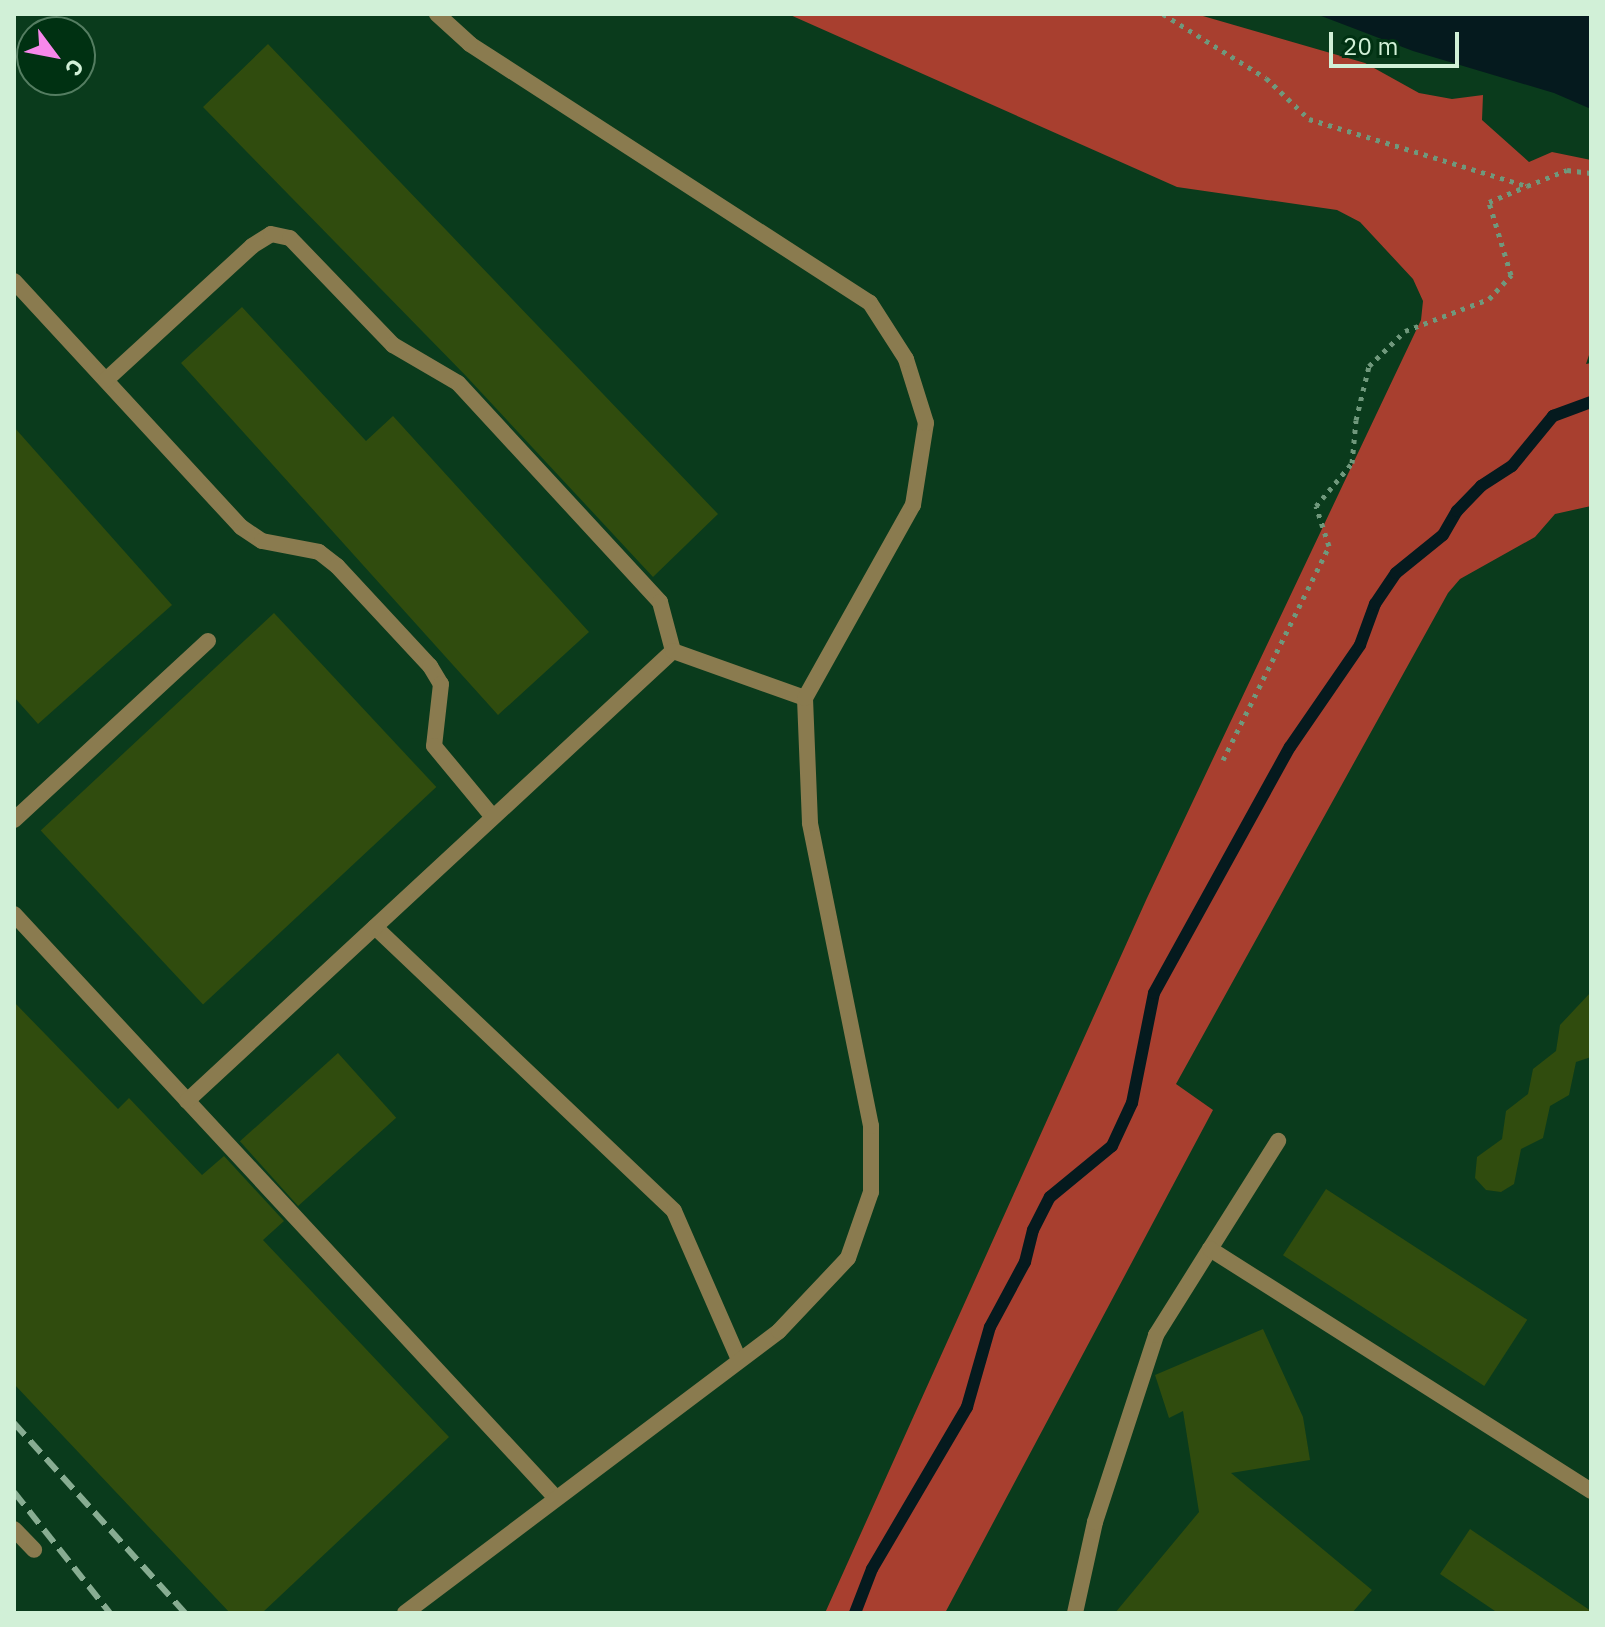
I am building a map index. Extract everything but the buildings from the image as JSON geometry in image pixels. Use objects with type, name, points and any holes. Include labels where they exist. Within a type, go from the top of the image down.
[{"type":"lane","points":[[405,1613],[779,1331],[848,1258],[871,1192],[871,1126],[810,823],[805,698],[913,505],[926,423],[906,359],[870,303],[470,44],[437,14]]},
{"type":"lane","points":[[106,380],[252,246],[271,234],[290,238],[393,345],[458,383],[660,602],[673,651]]},
{"type":"lane","points":[[14,281],[241,527],[262,541],[319,552],[337,566],[430,666],[441,684],[434,746],[493,817]]},
{"type":"lane","points":[[14,820],[208,641]]},
{"type":"lane","points":[[673,651],[805,698]]},
{"type":"lane","points":[[187,1101],[673,651]]},
{"type":"lane","points":[[14,914],[555,1497]]},
{"type":"lane","points":[[375,927],[674,1211],[739,1360]]},
{"type":"lane","points":[[1075,1613],[1095,1522],[1156,1335],[1278,1141]]},
{"type":"lane","points":[[1210,1249],[1591,1491]]},
{"type":"lane","points":[[14,1529],[34,1550]]},
{"type":"path","points":[[1163,14],[1266,78],[1309,119],[1527,186]]},
{"type":"path","points":[[1223,760],[1329,546],[1316,506],[1352,463],[1369,366],[1405,331],[1489,299],[1511,275],[1489,202],[1567,170],[1591,173]]},
{"type":"shaded area","points":[[788,14],[1196,14],[1365,63],[1419,93],[1452,99],[1483,95],[1482,120],[1529,162],[1552,152],[1591,160],[1591,349],[1586,364],[1591,363],[1591,506],[1555,514],[1535,537],[1460,579],[1448,593],[1176,1084],[1213,1110],[945,1613],[825,1613],[1147,898],[1421,320],[1423,301],[1413,279],[1360,222],[1337,210],[1177,187]]},
{"type":"water","points":[[1316,14],[1591,14],[1591,109],[1554,93],[1413,51]]},
{"type":"waterway","points":[[855,1613],[872,1569],[967,1407],[990,1327],[1025,1262],[1033,1230],[1050,1197],[1112,1146],[1132,1103],[1154,993],[1290,747],[1360,645],[1375,604],[1396,573],[1443,535],[1457,511],[1481,486],[1512,466],[1553,416],[1591,402]]},
{"type":"railway","points":[[14,1423],[185,1613]]},
{"type":"railway","points":[[14,1492],[110,1613]]}]
